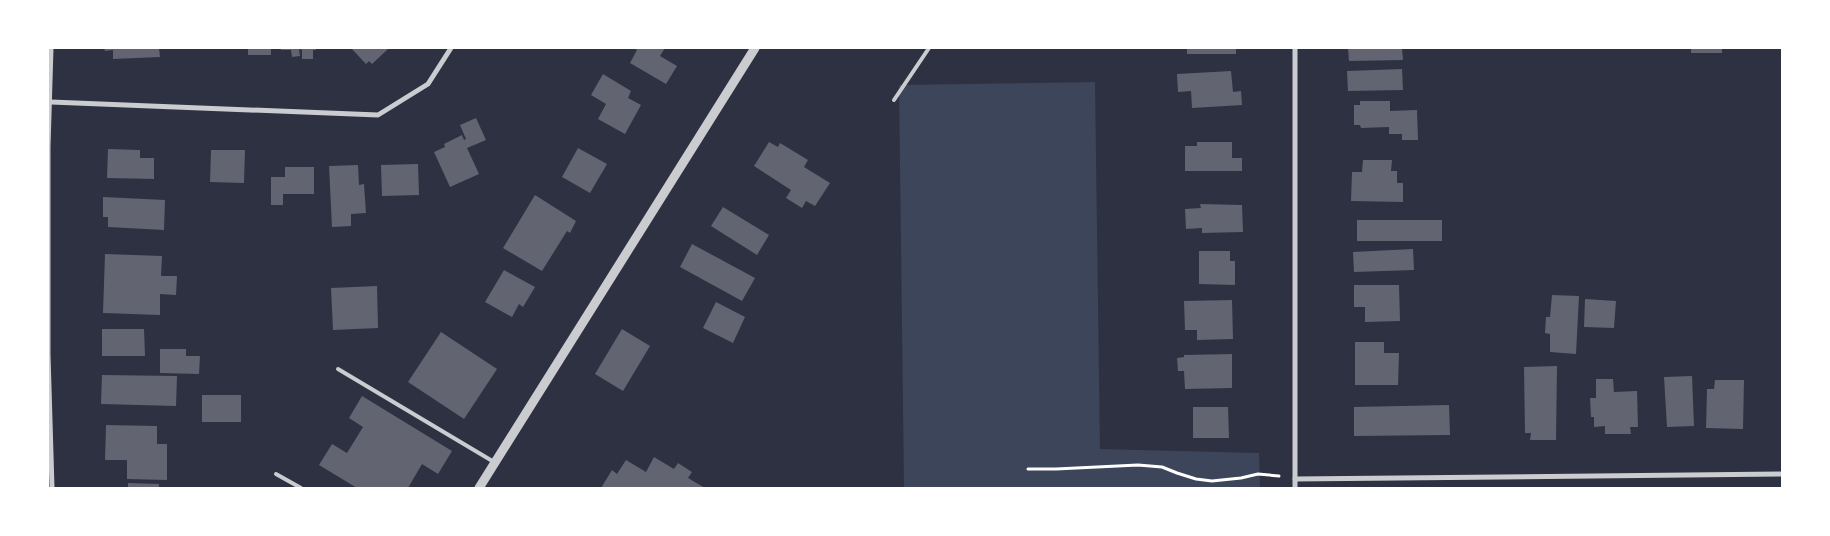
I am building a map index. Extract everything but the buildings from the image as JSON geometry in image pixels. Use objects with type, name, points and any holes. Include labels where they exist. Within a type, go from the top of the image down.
[{"type":"street","points":[[51,48],[48,196],[48,354],[52,488]]},
{"type":"street","points":[[51,102],[378,114],[428,84],[451,48]]},
{"type":"street","points":[[479,488],[755,48]]},
{"type":"street","points":[[1295,48],[1295,488]]},
{"type":"street","points":[[1295,479],[1782,474]]},
{"type":"lane","points":[[894,100],[929,48]]},
{"type":"lane","points":[[338,369],[496,463]]},
{"type":"lane","points":[[276,474],[301,488]]},
{"type":"path","points":[[1028,469],[1138,464],[1162,466],[1196,479],[1212,481],[1258,474],[1295,479]]},
{"type":"shaded area","points":[[1095,82],[1100,449],[1259,453],[1260,488],[904,488],[899,85]]}]
